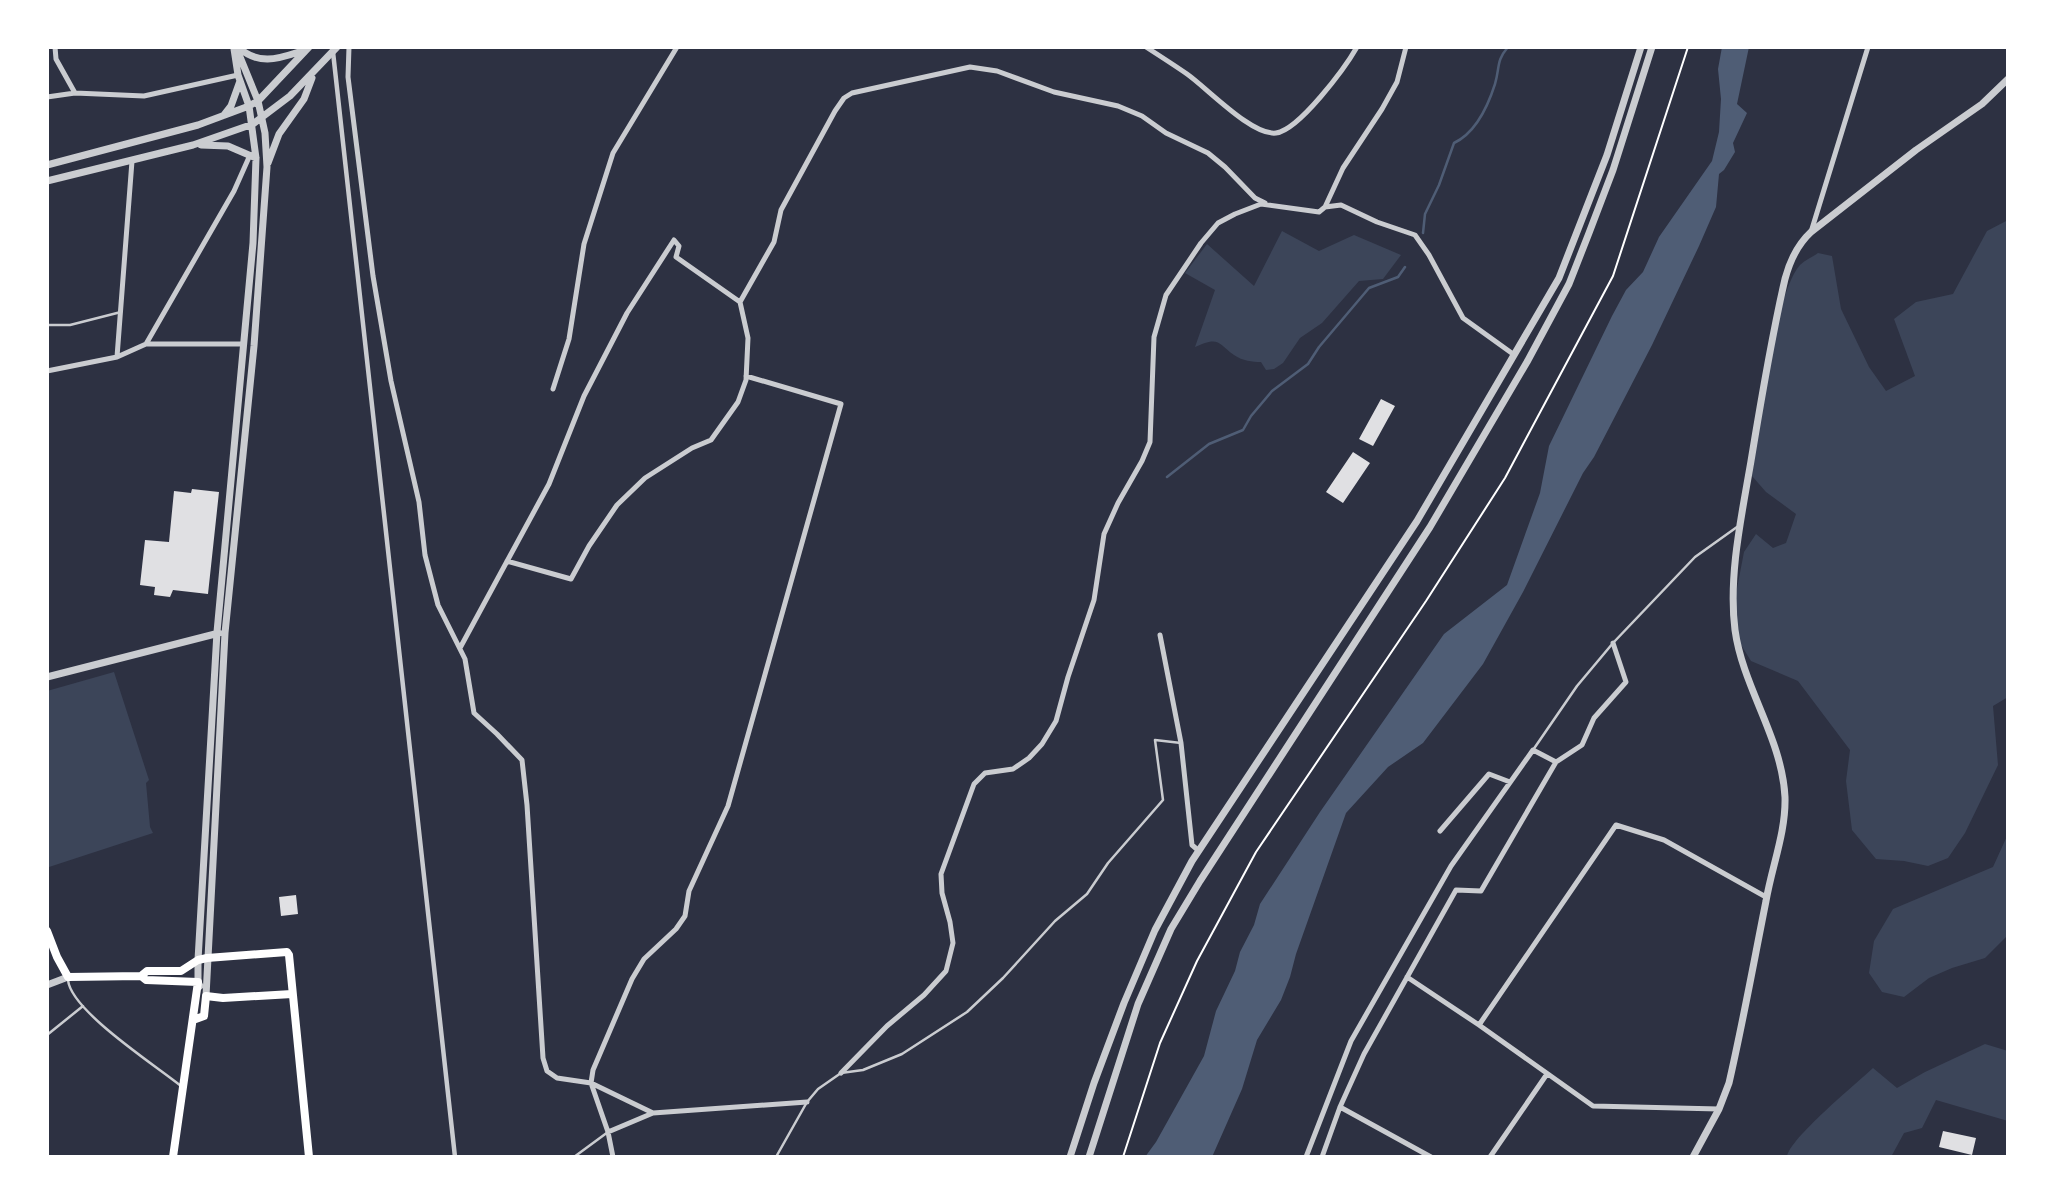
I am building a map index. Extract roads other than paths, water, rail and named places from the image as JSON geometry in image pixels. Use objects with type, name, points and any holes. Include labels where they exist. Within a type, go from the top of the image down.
[{"type":"main road","points":[[47,931],[68,977],[141,976],[147,971],[181,971],[198,960],[207,958],[287,952],[309,1157]]},
{"type":"main road","points":[[141,976],[146,980],[198,982],[173,1157]]},
{"type":"main road","points":[[193,1020],[204,1016],[206,996],[223,998],[292,994]]},
{"type":"street","points":[[55,47],[56,59],[75,93]]},
{"type":"street","points":[[236,47],[267,62],[307,49]]},
{"type":"street","points":[[206,996],[198,982],[198,960],[253,243],[253,124],[239,78],[236,47]]},
{"type":"street","points":[[206,996],[221,633],[254,346],[267,167],[258,100],[236,47]]},
{"type":"street","points":[[47,181],[193,145],[253,124],[290,96],[314,73],[335,47]]},
{"type":"street","points":[[335,47],[455,1157]]},
{"type":"street","points":[[349,47],[348,77],[373,276],[391,381],[419,502],[425,555],[438,605],[465,659],[474,713],[522,760],[543,1058],[547,1071],[557,1078],[591,1083],[653,1112]]},
{"type":"street","points":[[553,389],[569,340],[584,244],[613,153],[677,47]]},
{"type":"street","points":[[1146,47],[1188,75],[1248,122],[1264,131],[1276,133],[1293,127],[1310,109],[1357,47]]},
{"type":"street","points":[[841,1073],[946,971],[953,943],[942,893],[942,874],[974,784],[985,773],[1013,769],[1029,758],[1042,744],[1056,721],[1094,600],[1104,534],[1150,442],[1154,337],[1166,295],[1181,270],[1218,223],[1261,204],[1319,212],[1325,206],[1343,168],[1397,82],[1406,47]]},
{"type":"street","points":[[1070,1157],[1094,1083],[1155,930],[1199,851],[1417,521],[1559,278],[1607,155],[1641,47]]},
{"type":"street","points":[[1089,1157],[1138,1004],[1171,929],[1199,881],[1430,527],[1527,362],[1569,284],[1613,170],[1652,47]]},
{"type":"street","points":[[1811,232],[1868,47]]},
{"type":"street","points":[[47,165],[134,143],[249,106],[307,49]]},
{"type":"street","points":[[507,561],[571,579],[617,505],[645,478],[692,447],[710,440],[738,402],[746,376],[748,338],[740,302],[774,242],[781,211],[844,98],[862,89],[970,67],[997,71],[1054,92],[1118,106],[1142,116],[1174,138],[1208,153],[1255,198],[1271,206]]},
{"type":"street","points":[[267,167],[279,134],[303,99],[314,73]]},
{"type":"street","points":[[47,96],[75,93],[144,96],[239,78]]},
{"type":"street","points":[[223,116],[229,110],[239,78]]},
{"type":"street","points":[[1693,1157],[1719,1109],[1729,1083],[1766,897],[1783,831],[1785,798],[1782,769],[1743,668],[1735,628],[1734,588],[1740,526],[1785,279],[1791,259],[1802,240],[1916,150],[1982,103],[2008,79]]},
{"type":"street","points":[[193,145],[215,144],[253,156]]},
{"type":"street","points":[[146,344],[253,156]]},
{"type":"street","points":[[117,356],[132,161]]},
{"type":"street","points":[[1325,206],[1342,205],[1377,222],[1415,235],[1429,255],[1463,318],[1527,362]]},
{"type":"street","points":[[460,648],[549,484],[584,396],[627,313],[674,240],[679,246],[676,257],[740,302]]},
{"type":"street","points":[[47,371],[117,356],[146,344],[244,344]]},
{"type":"street","points":[[613,1157],[608,1132],[591,1083],[598,1057],[632,979],[644,959],[676,929],[685,916],[689,891],[728,806],[841,404],[746,376]]},
{"type":"street","points":[[47,677],[221,633]]},
{"type":"street","points":[[1160,635],[1181,743],[1192,845],[1199,851]]},
{"type":"street","points":[[1322,1157],[1340,1107],[1364,1054],[1455,890],[1481,891],[1556,762],[1582,745],[1594,719],[1626,682],[1613,643]]},
{"type":"street","points":[[1307,1157],[1351,1041],[1451,866],[1533,750],[1556,762]]},
{"type":"street","points":[[1440,831],[1489,774],[1510,782]]},
{"type":"street","points":[[1479,1025],[1616,825],[1664,840],[1766,897]]},
{"type":"street","points":[[47,985],[68,977]]},
{"type":"street","points":[[1406,977],[1593,1106],[1719,1109]]},
{"type":"street","points":[[1490,1157],[1547,1074]]},
{"type":"street","points":[[608,1132],[653,1112],[807,1102]]},
{"type":"street","points":[[1340,1107],[1431,1157]]},
{"type":"lane","points":[[47,325],[69,325],[121,312]]},
{"type":"lane","points":[[1533,750],[1577,686],[1613,643],[1695,557],[1740,526]]},
{"type":"lane","points":[[776,1157],[807,1102],[818,1089],[841,1073],[863,1070],[902,1055],[967,1012],[1003,978],[1055,921],[1087,894],[1108,863],[1163,800],[1155,740],[1181,743]]},
{"type":"lane","points":[[68,977],[69,990],[83,1006],[109,1030],[182,1086]]},
{"type":"lane","points":[[47,1035],[83,1006]]},
{"type":"lane","points":[[574,1157],[608,1132]]},
{"type":"waterway","points":[[1423,233],[1425,214],[1454,143],[1468,133],[1484,110],[1495,84],[1500,60],[1508,47]]},
{"type":"waterway","points":[[1167,477],[1209,444],[1243,430],[1272,391],[1308,364],[1369,288],[1398,277],[1405,267]]}]
